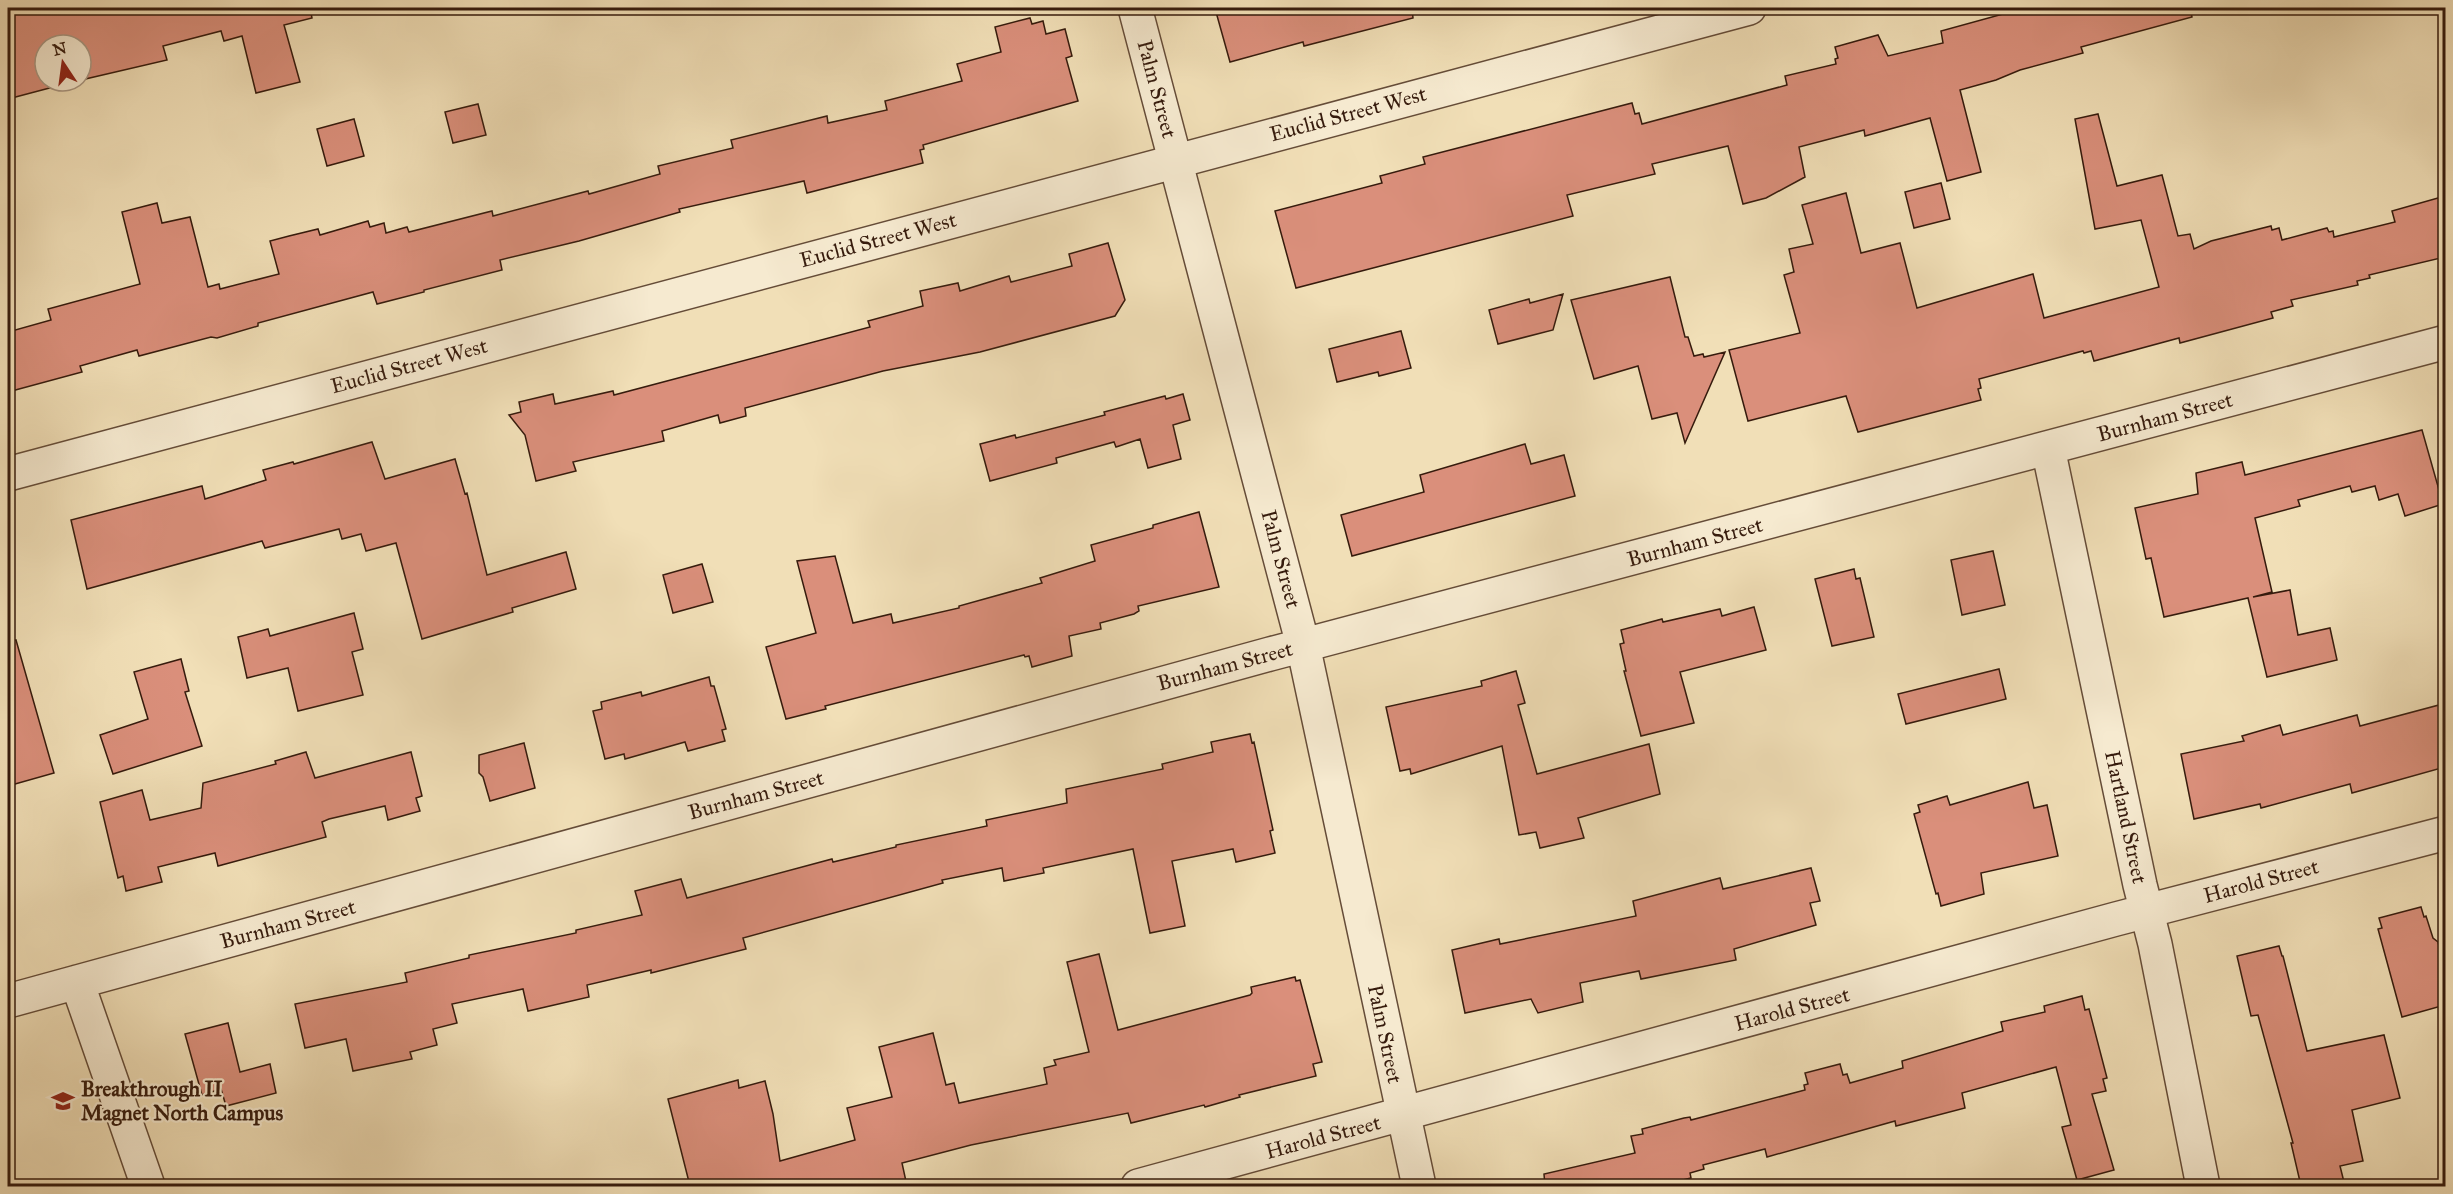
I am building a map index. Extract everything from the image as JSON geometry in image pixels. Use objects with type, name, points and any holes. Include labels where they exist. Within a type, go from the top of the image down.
[{"type":"street","name":"Palm Street","points":[[1135,8],[1303,645],[1402,1116],[1419,1186]]},
{"type":"street","name":"Euclid Street West","points":[[8,474],[1749,8]]},
{"type":"street","name":"Burnham Street","points":[[8,1001],[1303,645],[2445,342]]},
{"type":"street","name":"Hartland Street","points":[[2048,448],[2203,1186]]},
{"type":"street","name":"Harold Street","points":[[1138,1186],[2445,833]]},
{"type":"street","points":[[77,982],[148,1186]]},
{"type":"building","points":[[8,8],[310,8],[312,18],[284,25],[300,82],[256,93],[242,36],[224,41],[221,31],[163,46],[167,60],[93,77],[93,33],[33,33],[33,92],[8,99]]},
{"type":"building","points":[[1232,8],[1412,8],[1413,18],[1304,46],[1303,42],[1230,62],[1216,12]]},
{"type":"building","points":[[2001,8],[2190,8],[2192,17],[2081,47],[2083,53],[2020,70],[1996,80],[1960,90],[1981,172],[1947,181],[1930,118],[1865,136],[1864,130],[1799,147],[1805,177],[1766,198],[1743,204],[1728,146],[1652,164],[1655,174],[1567,195],[1573,216],[1296,288],[1275,211],[1382,183],[1380,176],[1425,164],[1423,157],[1632,103],[1635,114],[1639,113],[1642,124],[1787,85],[1785,76],[1836,64],[1835,59],[1838,58],[1835,47],[1878,35],[1888,56],[1943,43],[1941,31],[2003,14]]},
{"type":"building","points":[[1030,18],[1032,24],[1043,21],[1046,34],[1065,29],[1072,56],[1066,58],[1078,101],[923,145],[924,149],[920,150],[923,163],[807,193],[804,181],[679,209],[680,212],[579,241],[500,260],[502,270],[424,290],[424,292],[377,304],[373,292],[258,323],[258,326],[217,338],[211,337],[139,356],[137,350],[80,366],[82,372],[8,392],[8,332],[51,320],[48,309],[140,284],[122,212],[157,203],[162,223],[190,217],[208,287],[219,284],[220,289],[279,274],[270,241],[318,229],[320,235],[368,221],[370,227],[384,223],[386,233],[407,227],[409,232],[492,211],[493,216],[588,191],[589,194],[660,174],[658,166],[733,148],[731,140],[827,116],[828,123],[887,110],[885,101],[962,81],[957,64],[1001,52],[995,27]]},
{"type":"building","points":[[478,104],[486,135],[453,143],[445,112]]},
{"type":"building","points":[[2098,114],[2117,186],[2162,175],[2178,236],[2190,234],[2194,249],[2211,241],[2271,226],[2272,230],[2279,228],[2282,240],[2327,228],[2329,232],[2333,231],[2334,237],[2395,222],[2392,211],[2445,196],[2445,257],[2369,275],[2370,278],[2357,281],[2358,285],[2291,300],[2293,306],[2271,312],[2273,318],[2180,343],[2179,338],[2094,361],[2091,351],[2084,353],[2083,351],[1979,379],[1981,388],[1978,389],[1981,400],[1858,432],[1846,396],[1748,421],[1729,350],[1800,333],[1784,275],[1794,272],[1789,249],[1813,244],[1802,205],[1846,193],[1861,253],[1900,243],[1917,308],[2033,274],[2044,318],[2159,287],[2141,220],[2095,229],[2075,119]]},
{"type":"building","points":[[354,119],[364,156],[327,166],[317,129]]},
{"type":"building","points":[[1941,183],[1950,219],[1914,228],[1905,192]]},
{"type":"building","points":[[1108,243],[1125,300],[1115,316],[980,352],[883,371],[745,408],[746,416],[720,423],[718,415],[662,431],[664,441],[573,462],[576,471],[536,481],[525,435],[509,415],[521,412],[519,402],[553,394],[555,404],[613,391],[614,395],[870,327],[868,321],[923,306],[920,291],[958,283],[960,291],[1009,276],[1011,282],[1072,266],[1069,254]]},
{"type":"building","points":[[1670,277],[1685,337],[1688,337],[1694,356],[1703,354],[1704,357],[1725,352],[1685,443],[1677,413],[1652,419],[1638,366],[1594,379],[1571,300]]},
{"type":"building","points":[[1563,294],[1553,330],[1498,344],[1489,310],[1529,299],[1530,303]]},
{"type":"building","points":[[1401,331],[1411,368],[1379,376],[1378,372],[1337,382],[1329,349]]},
{"type":"building","points":[[1183,394],[1190,420],[1173,425],[1181,459],[1148,468],[1140,439],[1116,447],[1114,442],[1056,458],[1057,463],[990,481],[980,444],[1015,435],[1016,438],[1105,415],[1104,412],[1165,396],[1166,399]]},
{"type":"building","points":[[2422,430],[2443,504],[2405,516],[2398,494],[2379,500],[2375,486],[2352,492],[2350,486],[2298,500],[2300,506],[2255,518],[2272,592],[2253,597],[2290,590],[2298,635],[2330,628],[2337,660],[2267,677],[2248,598],[2164,617],[2151,558],[2146,559],[2135,508],[2198,494],[2196,473],[2242,462],[2245,475]]},
{"type":"building","points":[[372,442],[385,479],[455,459],[465,494],[467,493],[487,575],[566,552],[576,589],[512,608],[513,612],[422,639],[396,543],[366,551],[361,534],[342,539],[339,529],[265,548],[262,541],[87,589],[71,520],[202,486],[205,499],[266,480],[263,470],[293,462],[294,464]]},
{"type":"building","points":[[1525,444],[1531,464],[1564,455],[1575,496],[1352,556],[1341,515],[1424,492],[1420,475]]},
{"type":"building","points":[[1199,512],[1219,587],[1138,606],[1139,611],[1134,614],[1100,623],[1101,629],[1069,636],[1072,656],[1032,667],[1029,656],[1024,655],[825,706],[826,709],[786,719],[766,647],[816,633],[797,561],[835,556],[853,623],[891,614],[893,623],[959,608],[959,606],[1042,583],[1040,578],[1095,561],[1091,545],[1153,528],[1153,525]]},
{"type":"building","points":[[1993,551],[2005,605],[1962,615],[1951,560]]},
{"type":"building","points":[[702,564],[713,602],[673,613],[663,575]]},
{"type":"building","points":[[1854,569],[1856,579],[1860,578],[1874,637],[1832,646],[1815,579]]},
{"type":"building","points":[[1754,607],[1766,650],[1680,672],[1694,723],[1641,736],[1624,671],[1626,671],[1620,644],[1624,643],[1621,630],[1662,619],[1663,622],[1720,609],[1722,616]]},
{"type":"building","points":[[354,613],[363,649],[352,652],[363,695],[298,711],[288,668],[247,678],[238,637],[268,629],[270,636]]},
{"type":"building","points":[[16,640],[54,773],[8,786],[8,642]]},
{"type":"building","points":[[181,659],[189,691],[185,692],[202,746],[113,774],[100,735],[148,719],[134,672]]},
{"type":"building","points":[[1999,669],[2006,699],[1906,724],[1898,694]]},
{"type":"building","points":[[1516,671],[1525,703],[1518,705],[1537,774],[1649,744],[1660,794],[1578,818],[1584,838],[1540,848],[1536,832],[1519,835],[1502,746],[1411,774],[1410,769],[1400,771],[1386,707],[1482,686],[1481,681]]},
{"type":"building","points":[[709,677],[711,686],[714,686],[726,729],[722,730],[725,741],[688,751],[685,742],[625,759],[624,754],[605,759],[593,711],[602,709],[601,702],[641,692],[642,696]]},
{"type":"building","points":[[2439,705],[2445,719],[2445,767],[2352,793],[2350,784],[2261,808],[2260,804],[2194,819],[2181,754],[2244,741],[2242,736],[2280,725],[2283,735],[2357,715],[2360,726]]},
{"type":"building","points":[[1250,734],[1252,743],[1254,742],[1273,830],[1270,831],[1275,853],[1236,862],[1233,849],[1172,861],[1185,926],[1150,933],[1133,849],[1043,868],[1044,873],[1004,881],[1002,868],[942,880],[943,883],[743,938],[746,949],[651,973],[651,970],[587,985],[589,997],[528,1011],[523,989],[452,1004],[457,1023],[433,1029],[437,1045],[410,1052],[412,1059],[353,1071],[346,1039],[305,1048],[295,1004],[407,982],[405,973],[469,958],[469,955],[576,933],[576,930],[642,915],[635,891],[681,879],[687,898],[832,859],[833,862],[896,847],[896,845],[987,826],[986,820],[1067,803],[1066,789],[1163,769],[1162,764],[1213,752],[1211,742]]},
{"type":"building","points":[[524,743],[535,788],[490,801],[483,777],[479,773],[479,755]]},
{"type":"building","points":[[306,752],[315,778],[411,752],[422,796],[416,798],[420,811],[388,820],[385,806],[329,819],[322,822],[326,837],[218,866],[215,853],[158,867],[162,882],[126,891],[123,876],[118,878],[100,802],[142,790],[150,820],[201,808],[203,783],[276,764],[275,761]]},
{"type":"building","points":[[2028,782],[2034,808],[2047,805],[2058,856],[1981,873],[1984,894],[1941,906],[1914,814],[1920,812],[1918,805],[1947,796],[1950,805]]},
{"type":"building","points":[[1811,868],[1820,901],[1810,903],[1816,925],[1734,949],[1736,960],[1641,979],[1639,971],[1580,983],[1583,1002],[1538,1013],[1531,999],[1465,1013],[1452,950],[1499,939],[1500,944],[1636,916],[1633,901],[1720,878],[1723,889]]},
{"type":"building","points":[[2421,907],[2433,938],[2438,942],[2442,957],[2439,963],[2445,987],[2445,1005],[2402,1017],[2378,929],[2382,928],[2379,918]]},
{"type":"building","points":[[2279,946],[2307,1051],[2384,1035],[2400,1098],[2352,1110],[2363,1161],[2340,1166],[2345,1186],[2301,1186],[2291,1143],[2293,1143],[2258,1015],[2251,1016],[2237,956]]},
{"type":"building","points":[[1099,954],[1118,1030],[1250,995],[1251,987],[1295,977],[1296,981],[1300,980],[1322,1062],[1313,1064],[1316,1076],[1239,1095],[1240,1097],[1205,1107],[1204,1105],[1131,1123],[1128,1113],[971,1145],[902,1163],[907,1186],[690,1186],[668,1099],[738,1080],[739,1088],[765,1081],[780,1161],[855,1140],[847,1108],[892,1097],[879,1047],[933,1033],[946,1085],[954,1083],[959,1103],[1047,1084],[1044,1068],[1056,1065],[1054,1060],[1089,1052],[1067,962]]},
{"type":"building","points":[[2082,996],[2085,1010],[2089,1009],[2107,1078],[2103,1079],[2106,1091],[2092,1094],[2114,1170],[2077,1180],[2062,1127],[2071,1125],[2056,1067],[1962,1093],[1965,1108],[1896,1126],[1895,1121],[1767,1157],[1765,1149],[1703,1165],[1704,1169],[1690,1173],[1691,1178],[1658,1186],[1545,1186],[1544,1174],[1635,1153],[1631,1136],[1643,1134],[1642,1129],[1684,1118],[1690,1117],[1691,1120],[1805,1090],[1804,1085],[1808,1084],[1805,1073],[1840,1064],[1843,1075],[1847,1074],[1850,1083],[1903,1068],[1902,1061],[2003,1031],[2001,1022],[2045,1012],[2044,1006]]},
{"type":"building","points":[[228,1023],[240,1072],[270,1064],[276,1093],[226,1106],[221,1089],[202,1095],[185,1034]]},
{"type":"place","name":"Breakthrough II Magnet North Campus","points":[[63,1101]]}]
